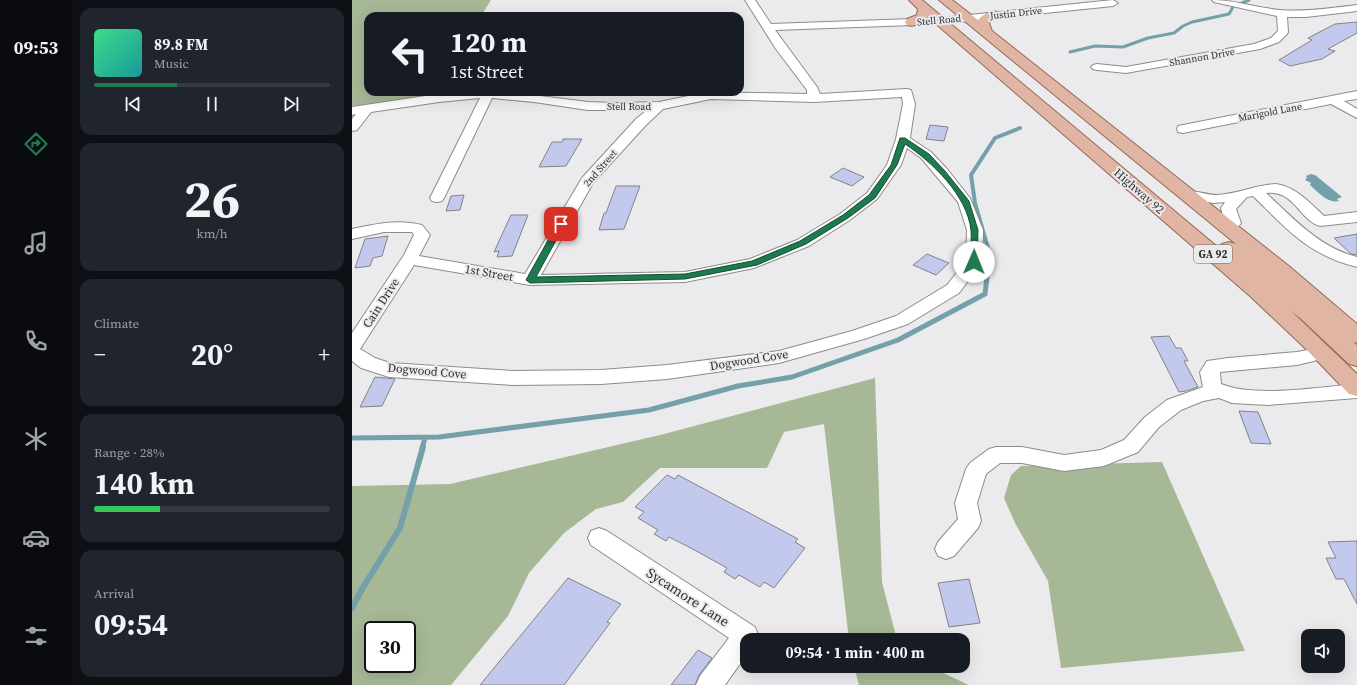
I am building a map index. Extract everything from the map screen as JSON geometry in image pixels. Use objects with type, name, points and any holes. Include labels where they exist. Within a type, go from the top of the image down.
[{"type":"main road","name":"GA 92","points":[[945,0],[1319,301],[1341,311],[1342,334]]},
{"type":"main road","points":[[911,22],[923,16],[925,12],[920,4]]},
{"type":"main road","name":"Highway 92","points":[[920,4],[1257,292],[1342,334],[1357,389]]},
{"type":"main road","points":[[986,33],[983,24],[987,18],[994,15]]},
{"type":"main road","points":[[1342,334],[1357,358]]},
{"type":"street","points":[[750,0],[767,27],[813,90],[814,98]]},
{"type":"street","points":[[1217,0],[1258,10],[1298,14],[1357,8]]},
{"type":"street","name":"Justin Drive","points":[[967,18],[1117,2],[1089,14]]},
{"type":"street","name":"Shannon Drive","points":[[1097,67],[1126,70],[1256,47],[1275,40],[1283,32],[1282,13]]},
{"type":"street","name":"Stell Road","points":[[767,27],[940,21],[967,18]]},
{"type":"street","name":"Stell Road","points":[[744,96],[814,98],[907,93]]},
{"type":"street","name":"1st Street","points":[[409,259],[530,280],[685,277],[754,263],[803,243],[846,216],[872,196],[894,165],[903,140],[909,104],[907,93]]},
{"type":"street","name":"Stell Road","points":[[352,111],[439,98],[464,96]]},
{"type":"street","points":[[437,198],[487,96]]},
{"type":"street","name":"Stell Road","points":[[515,96],[588,106],[659,106],[706,96]]},
{"type":"street","name":"Marigold Lane","points":[[1183,129],[1357,96]]},
{"type":"street","points":[[1333,100],[1357,114]]},
{"type":"street","name":"2nd Street","points":[[530,280],[587,181],[641,122],[659,106]]},
{"type":"street","points":[[352,127],[367,109]]},
{"type":"street","name":"Dogwood Cove","points":[[352,352],[368,363],[389,370],[512,378],[601,377],[667,372],[779,357],[858,335],[902,320],[953,289],[974,262],[974,230],[965,201],[942,172],[926,155],[903,140]]},
{"type":"street","points":[[1188,195],[1216,199],[1276,188],[1284,190],[1320,221],[1357,217]]},
{"type":"street","points":[[1229,228],[1233,223],[1228,208],[1249,194]]},
{"type":"street","points":[[1249,194],[1311,242],[1348,260],[1357,262]]},
{"type":"street","points":[[352,234],[395,226],[418,228],[422,235],[409,259]]},
{"type":"street","name":"Cain Drive","points":[[352,347],[409,259]]},
{"type":"street","points":[[1342,334],[1309,358],[1214,366],[1209,372],[1213,388],[1232,396],[1268,398],[1357,389]]},
{"type":"street","points":[[946,549],[970,521],[966,503],[978,469],[996,455],[1022,455],[1064,464],[1104,458],[1131,446],[1152,422],[1174,405],[1200,395],[1221,391]]},
{"type":"street","name":"Sycamore Lane","points":[[599,538],[746,635],[710,685]]},
{"type":"green space","points":[[352,0],[491,0],[484,12],[364,12],[364,96],[429,96],[425,102],[352,114]]},
{"type":"green space","points":[[875,378],[882,582],[895,633],[848,633],[824,424],[784,432],[767,468],[660,468],[623,502],[596,509],[564,533],[529,573],[508,616],[451,685],[352,685],[352,486],[450,484],[664,434]]},
{"type":"green space","points":[[1162,462],[1245,651],[1061,668],[1048,581],[1015,523],[1004,498],[1011,475],[1021,466]]},
{"type":"green space","points":[[856,673],[943,673],[969,685],[859,685]]},
{"type":"water","points":[[1311,174],[1315,175],[1342,197],[1337,199],[1339,201],[1331,201],[1327,199],[1310,185],[1311,183],[1305,180],[1307,178],[1306,176]]},
{"type":"building","points":[[1357,22],[1357,33],[1328,49],[1335,51],[1322,59],[1290,66],[1279,60],[1312,40],[1308,38],[1335,24]]},
{"type":"building","points":[[930,125],[948,127],[944,141],[926,139]]},
{"type":"building","points":[[563,139],[582,139],[566,166],[539,167],[552,142],[562,142]]},
{"type":"building","points":[[843,168],[864,177],[852,186],[830,177]]},
{"type":"building","points":[[616,186],[640,186],[624,229],[599,230],[604,213],[606,213]]},
{"type":"building","points":[[464,195],[460,210],[446,211],[451,196]]},
{"type":"building","points":[[511,215],[528,215],[512,256],[497,257],[499,251],[494,252]]},
{"type":"building","points":[[1357,234],[1357,255],[1351,254],[1334,238]]},
{"type":"building","points":[[388,236],[382,256],[373,258],[370,266],[355,268],[365,239]]},
{"type":"building","points":[[927,254],[949,263],[936,275],[913,265]]},
{"type":"building","points":[[1169,336],[1176,348],[1181,348],[1188,361],[1184,361],[1198,387],[1179,392],[1151,337]]},
{"type":"building","points":[[375,377],[395,379],[382,406],[360,407]]},
{"type":"building","points":[[1239,411],[1258,412],[1271,444],[1251,443]]},
{"type":"building","points":[[667,475],[675,479],[678,475],[798,539],[795,542],[805,548],[774,588],[764,582],[760,587],[739,575],[735,579],[724,572],[727,568],[669,537],[666,541],[654,534],[658,530],[638,518],[644,512],[635,507]]},
{"type":"building","points":[[1357,541],[1357,604],[1344,579],[1336,579],[1326,558],[1336,558],[1328,542]]},
{"type":"building","points":[[568,578],[621,604],[607,622],[610,623],[564,685],[480,685]]},
{"type":"building","points":[[969,579],[980,623],[949,627],[938,583]]},
{"type":"building","points":[[698,650],[712,658],[699,675],[695,685],[671,685]]},
{"type":"waterway","points":[[1242,3],[1249,0]]},
{"type":"waterway","points":[[1070,52],[1095,46],[1123,47],[1148,38],[1174,33],[1183,26],[1192,22],[1229,14],[1233,7]]},
{"type":"waterway","points":[[989,261],[990,255],[975,203],[971,175],[995,138],[1020,128]]},
{"type":"waterway","points":[[352,438],[439,437],[649,410],[738,386],[792,377],[898,340],[985,294],[989,260]]},
{"type":"waterway","points":[[422,448],[425,438]]},
{"type":"waterway","points":[[352,608],[362,589],[400,528],[423,447]]},
{"type":"route","points":[[561,224],[530,280],[685,277],[754,263],[803,243],[846,216],[872,196],[894,165],[903,140],[926,155],[942,172],[965,201],[974,230],[974,262]]}]
